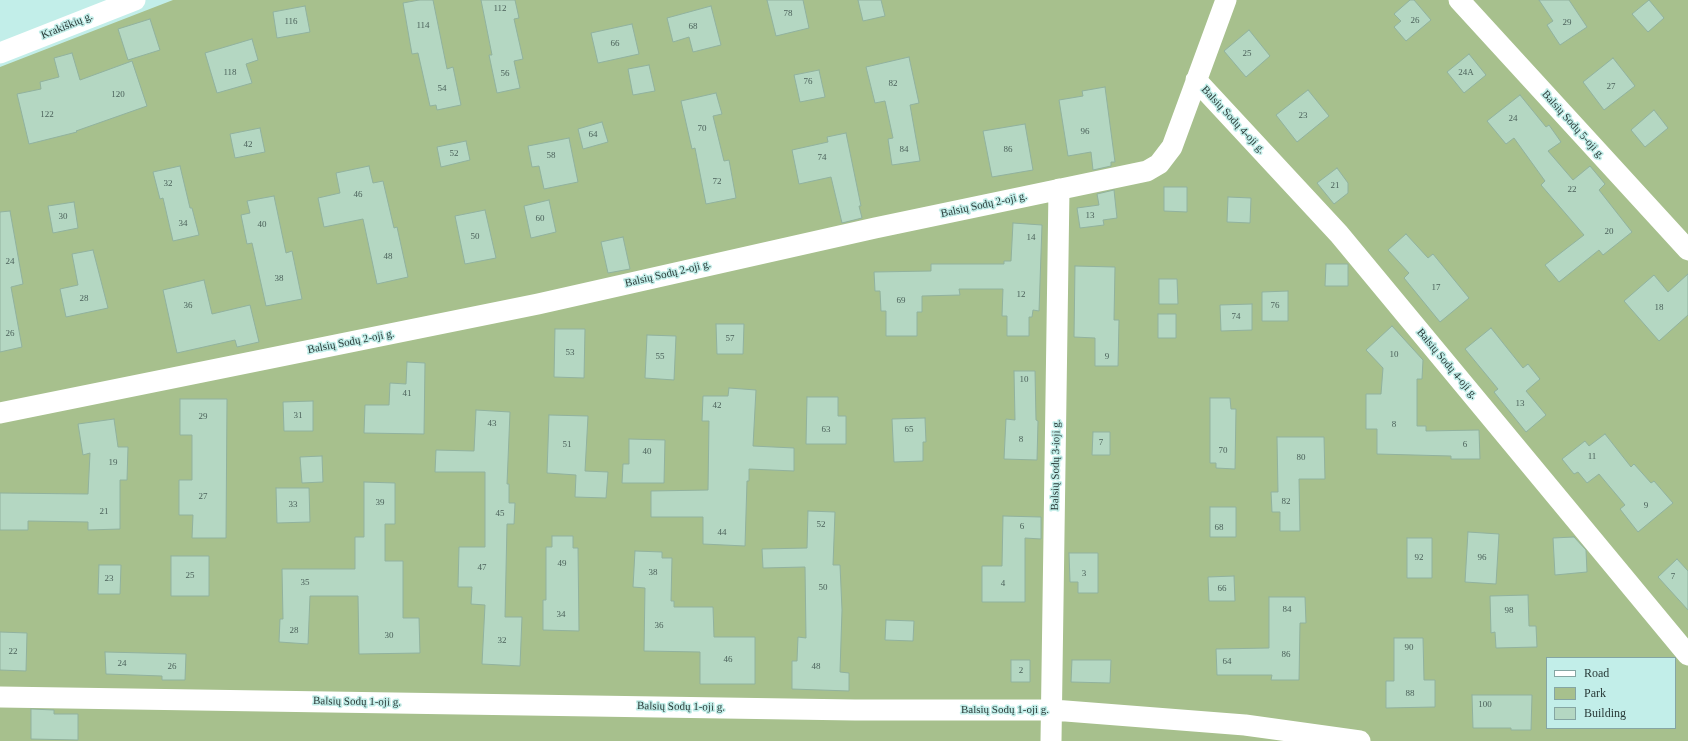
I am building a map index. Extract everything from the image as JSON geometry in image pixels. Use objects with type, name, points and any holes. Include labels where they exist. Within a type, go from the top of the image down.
[{"type":"street","name":"Krakiškių g.","points":[[0,53],[135,0]]},
{"type":"street","name":"Balsių Sodų 2-oji g.","points":[[0,413],[538,304],[875,228],[1147,171],[1159,164],[1172,147],[1226,0]]},
{"type":"street","name":"Balsių Sodų 5-oji g.","points":[[1459,0],[1688,250]]},
{"type":"street","name":"Balsių Sodų 4-oji g.","points":[[1196,80],[1339,234],[1688,655]]},
{"type":"street","name":"Balsių Sodų 3-ioji g.","points":[[1052,741],[1059,190]]},
{"type":"street","name":"Balsių Sodų 1-oji g.","points":[[0,697],[824,709],[1053,710],[1245,725],[1360,741]]},
{"type":"green space","points":[[173,0],[1688,0],[1688,741],[0,741],[0,67]]},
{"type":"building","points":[[419,0],[433,0],[447,69],[453,67],[461,105],[437,110],[436,105],[430,106],[418,53],[412,54],[403,3]]},
{"type":"building","points":[[481,0],[515,0],[519,18],[514,19],[523,59],[514,61],[520,88],[497,93],[489,55],[492,55]]},
{"type":"building","points":[[767,0],[803,0],[809,28],[776,36]]},
{"type":"building","points":[[858,0],[881,0],[885,16],[863,21]]},
{"type":"building","points":[[1410,0],[1414,0],[1431,20],[1406,41],[1394,27],[1401,21],[1394,14]]},
{"type":"building","points":[[1539,0],[1569,0],[1587,27],[1560,45],[1547,25],[1553,21]]},
{"type":"building","points":[[1649,0],[1664,18],[1648,32],[1632,14]]},
{"type":"building","points":[[305,6],[310,32],[277,38],[273,12]]},
{"type":"building","points":[[711,6],[721,45],[693,52],[689,37],[673,42],[667,18]]},
{"type":"building","points":[[150,19],[160,50],[128,60],[118,29]]},
{"type":"building","points":[[632,24],[639,54],[598,63],[591,33]]},
{"type":"building","points":[[1249,30],[1270,56],[1246,77],[1224,51]]},
{"type":"building","points":[[252,39],[258,60],[246,64],[252,83],[217,93],[205,53]]},
{"type":"building","points":[[72,53],[80,80],[132,61],[147,106],[76,131],[77,132],[29,144],[17,94],[41,89],[40,82],[59,77],[54,58]]},
{"type":"building","points":[[1469,54],[1486,75],[1464,93],[1447,72]]},
{"type":"building","points":[[909,57],[919,103],[910,105],[920,161],[892,165],[888,139],[893,138],[885,101],[875,103],[866,67]]},
{"type":"building","points":[[1613,58],[1635,86],[1604,110],[1583,82]]},
{"type":"building","points":[[649,65],[655,91],[633,95],[628,69]]},
{"type":"building","points":[[819,70],[825,97],[800,102],[794,75]]},
{"type":"building","points":[[1105,87],[1115,162],[1111,162],[1111,166],[1093,170],[1091,152],[1068,156],[1059,100],[1083,96],[1082,91]]},
{"type":"building","points":[[1308,90],[1329,116],[1297,142],[1276,115]]},
{"type":"building","points":[[716,93],[722,114],[713,116],[724,161],[729,160],[736,198],[706,204],[695,148],[692,149],[681,101]]},
{"type":"building","points":[[1520,95],[1546,127],[1549,125],[1561,142],[1548,151],[1573,180],[1590,166],[1605,184],[1599,190],[1632,232],[1603,255],[1599,250],[1559,282],[1545,265],[1584,235],[1541,185],[1545,181],[1514,138],[1506,144],[1487,121]]},
{"type":"building","points":[[1654,110],[1668,128],[1645,147],[1631,130]]},
{"type":"building","points":[[602,122],[608,142],[583,149],[578,129]]},
{"type":"building","points":[[1025,124],[1033,170],[992,177],[983,131]]},
{"type":"building","points":[[260,128],[265,152],[235,158],[230,134]]},
{"type":"building","points":[[846,133],[861,206],[859,206],[862,218],[842,223],[831,177],[799,184],[792,150],[828,142],[827,137]]},
{"type":"building","points":[[569,138],[578,182],[544,189],[539,166],[532,167],[528,146]]},
{"type":"building","points":[[466,141],[470,160],[441,167],[437,147]]},
{"type":"building","points":[[180,166],[190,208],[192,208],[199,235],[173,241],[163,198],[160,199],[153,172]]},
{"type":"building","points":[[369,166],[373,183],[383,181],[394,228],[397,227],[408,277],[377,284],[363,219],[324,227],[318,198],[340,193],[336,173]]},
{"type":"building","points":[[1337,168],[1348,183],[1348,193],[1334,204],[1317,183]]},
{"type":"building","points":[[1164,187],[1187,187],[1187,212],[1164,211]]},
{"type":"building","points":[[1114,190],[1117,218],[1103,220],[1104,225],[1080,228],[1077,208],[1099,205],[1097,194]]},
{"type":"building","points":[[274,196],[286,253],[292,251],[302,299],[266,306],[252,243],[247,244],[241,215],[250,213],[247,201]]},
{"type":"building","points":[[1228,197],[1251,198],[1250,223],[1227,222]]},
{"type":"building","points":[[549,200],[556,232],[531,238],[524,206]]},
{"type":"building","points":[[74,202],[78,228],[53,233],[48,206]]},
{"type":"building","points":[[485,210],[496,258],[465,264],[455,216]]},
{"type":"building","points":[[10,211],[23,284],[11,287],[22,347],[0,352],[0,212]]},
{"type":"building","points":[[1013,223],[1042,225],[1039,311],[1033,310],[1032,317],[1029,317],[1029,336],[1007,336],[1007,316],[1002,316],[1003,289],[959,289],[960,295],[922,296],[922,312],[917,312],[917,336],[886,336],[886,311],[881,311],[880,291],[875,291],[874,272],[931,271],[931,264],[1004,264],[1004,261],[1011,261]]},
{"type":"building","points":[[1406,234],[1428,258],[1433,254],[1469,298],[1440,322],[1404,278],[1409,273],[1388,250]]},
{"type":"building","points":[[623,237],[630,269],[608,273],[601,242]]},
{"type":"building","points":[[93,250],[108,308],[66,317],[60,289],[78,285],[72,254]]},
{"type":"building","points":[[1326,264],[1348,264],[1348,286],[1325,286]]},
{"type":"building","points":[[1075,266],[1115,267],[1114,320],[1119,320],[1118,366],[1095,366],[1095,338],[1074,337]]},
{"type":"building","points":[[1688,274],[1688,315],[1659,341],[1624,301],[1654,275],[1668,292]]},
{"type":"building","points":[[1159,279],[1177,279],[1178,304],[1159,304]]},
{"type":"building","points":[[204,280],[212,314],[250,305],[259,342],[237,347],[235,340],[177,353],[163,290]]},
{"type":"building","points":[[1288,291],[1288,321],[1262,321],[1262,292]]},
{"type":"building","points":[[1252,304],[1252,330],[1221,331],[1220,305]]},
{"type":"building","points":[[1158,314],[1176,314],[1176,338],[1158,338]]},
{"type":"building","points":[[716,324],[744,324],[743,354],[717,354]]},
{"type":"building","points":[[1392,326],[1423,360],[1422,379],[1417,379],[1417,426],[1426,426],[1426,431],[1479,430],[1480,459],[1451,459],[1451,456],[1377,454],[1377,429],[1366,429],[1366,394],[1381,394],[1383,368],[1366,350]]},
{"type":"building","points":[[1491,328],[1523,368],[1528,364],[1540,379],[1526,391],[1546,415],[1526,432],[1494,392],[1498,389],[1465,349]]},
{"type":"building","points":[[555,329],[585,329],[584,378],[554,377]]},
{"type":"building","points":[[647,335],[676,336],[674,380],[645,378]]},
{"type":"building","points":[[407,362],[425,363],[424,434],[364,433],[365,405],[389,405],[390,383],[406,384]]},
{"type":"building","points":[[1014,371],[1035,371],[1036,420],[1038,421],[1037,460],[1004,459],[1006,419],[1015,420]]},
{"type":"building","points":[[729,388],[756,390],[753,446],[794,448],[794,471],[749,469],[749,481],[747,481],[745,546],[703,544],[703,517],[651,517],[651,491],[708,490],[709,421],[702,421],[703,396],[728,396]]},
{"type":"building","points":[[807,397],[838,397],[838,416],[846,416],[846,444],[806,444]]},
{"type":"building","points":[[1210,398],[1230,398],[1231,409],[1236,409],[1235,469],[1216,468],[1216,463],[1210,463]]},
{"type":"building","points":[[180,399],[227,399],[226,538],[192,538],[193,515],[179,515],[179,480],[192,480],[192,435],[180,435]]},
{"type":"building","points":[[313,401],[313,431],[284,431],[283,402]]},
{"type":"building","points":[[476,410],[510,412],[507,484],[509,484],[509,503],[515,503],[514,524],[507,524],[505,617],[522,617],[520,666],[482,664],[485,605],[471,604],[472,587],[458,587],[459,547],[485,547],[485,472],[435,472],[436,450],[474,451]]},
{"type":"building","points":[[549,415],[588,416],[585,471],[608,472],[606,498],[575,497],[576,475],[547,473]]},
{"type":"building","points":[[925,418],[926,442],[923,442],[923,461],[894,462],[892,419]]},
{"type":"building","points":[[114,419],[118,447],[128,447],[127,480],[120,480],[120,529],[88,530],[88,522],[28,521],[28,530],[0,530],[0,493],[88,494],[90,453],[83,455],[78,424]]},
{"type":"building","points":[[1093,432],[1110,432],[1110,455],[1092,455]]},
{"type":"building","points":[[1605,434],[1631,467],[1634,464],[1651,483],[1654,481],[1673,503],[1638,532],[1620,509],[1625,505],[1599,474],[1587,483],[1578,472],[1574,474],[1562,459],[1585,441],[1589,446]]},
{"type":"building","points":[[1277,437],[1324,437],[1325,479],[1299,479],[1300,531],[1280,531],[1280,512],[1272,512],[1271,492],[1278,492]]},
{"type":"building","points":[[629,439],[665,440],[664,483],[622,483],[623,464],[629,464]]},
{"type":"building","points":[[322,456],[323,482],[302,483],[300,457]]},
{"type":"building","points":[[364,482],[395,483],[395,524],[385,524],[385,561],[403,561],[403,618],[419,618],[420,653],[359,654],[358,596],[310,596],[308,644],[279,642],[280,619],[283,619],[282,569],[355,569],[355,537],[364,537]]},
{"type":"building","points":[[276,488],[309,488],[310,522],[277,523]]},
{"type":"building","points":[[1210,507],[1236,507],[1236,537],[1210,537]]},
{"type":"building","points":[[808,511],[835,512],[833,565],[840,565],[842,610],[840,672],[849,673],[849,691],[792,689],[792,661],[797,661],[798,637],[806,638],[805,567],[763,568],[762,549],[807,548]]},
{"type":"building","points":[[1003,516],[1041,517],[1041,539],[1025,538],[1025,602],[982,602],[982,566],[1002,566]]},
{"type":"building","points":[[1468,532],[1499,534],[1496,584],[1465,582]]},
{"type":"building","points":[[552,536],[573,536],[573,548],[578,548],[579,631],[543,630],[543,600],[546,600],[546,547],[552,547]]},
{"type":"building","points":[[1574,537],[1586,550],[1587,572],[1555,575],[1553,538]]},
{"type":"building","points":[[1407,538],[1432,538],[1432,578],[1407,578]]},
{"type":"building","points":[[635,551],[662,552],[662,558],[672,558],[671,601],[674,601],[674,607],[713,607],[714,637],[755,637],[755,684],[700,684],[700,652],[644,651],[645,588],[633,587]]},
{"type":"building","points":[[1069,553],[1098,553],[1098,593],[1078,593],[1078,582],[1070,582]]},
{"type":"building","points":[[171,556],[209,556],[209,596],[171,596]]},
{"type":"building","points":[[1677,559],[1688,571],[1688,610],[1658,577]]},
{"type":"building","points":[[99,565],[121,565],[120,594],[98,594]]},
{"type":"building","points":[[1234,576],[1235,601],[1209,601],[1208,577]]},
{"type":"building","points":[[1528,595],[1529,626],[1536,626],[1537,647],[1496,648],[1495,632],[1491,633],[1490,596]]},
{"type":"building","points":[[1269,597],[1305,597],[1306,623],[1300,623],[1299,680],[1271,680],[1272,675],[1217,675],[1216,649],[1269,648]]},
{"type":"building","points":[[886,620],[914,621],[913,641],[885,640]]},
{"type":"building","points":[[0,632],[27,633],[26,671],[0,670]]},
{"type":"building","points":[[1394,638],[1423,638],[1424,680],[1435,680],[1435,707],[1386,708],[1386,681],[1394,681]]},
{"type":"building","points":[[105,652],[186,654],[185,680],[162,680],[162,676],[106,674]]},
{"type":"building","points":[[1011,660],[1030,660],[1030,682],[1011,682]]},
{"type":"building","points":[[1072,660],[1111,660],[1110,683],[1071,682]]},
{"type":"building","points":[[1472,695],[1532,695],[1531,730],[1511,730],[1511,728],[1473,728]]},
{"type":"building","points":[[31,709],[54,710],[54,714],[78,714],[78,740],[31,739]]}]
